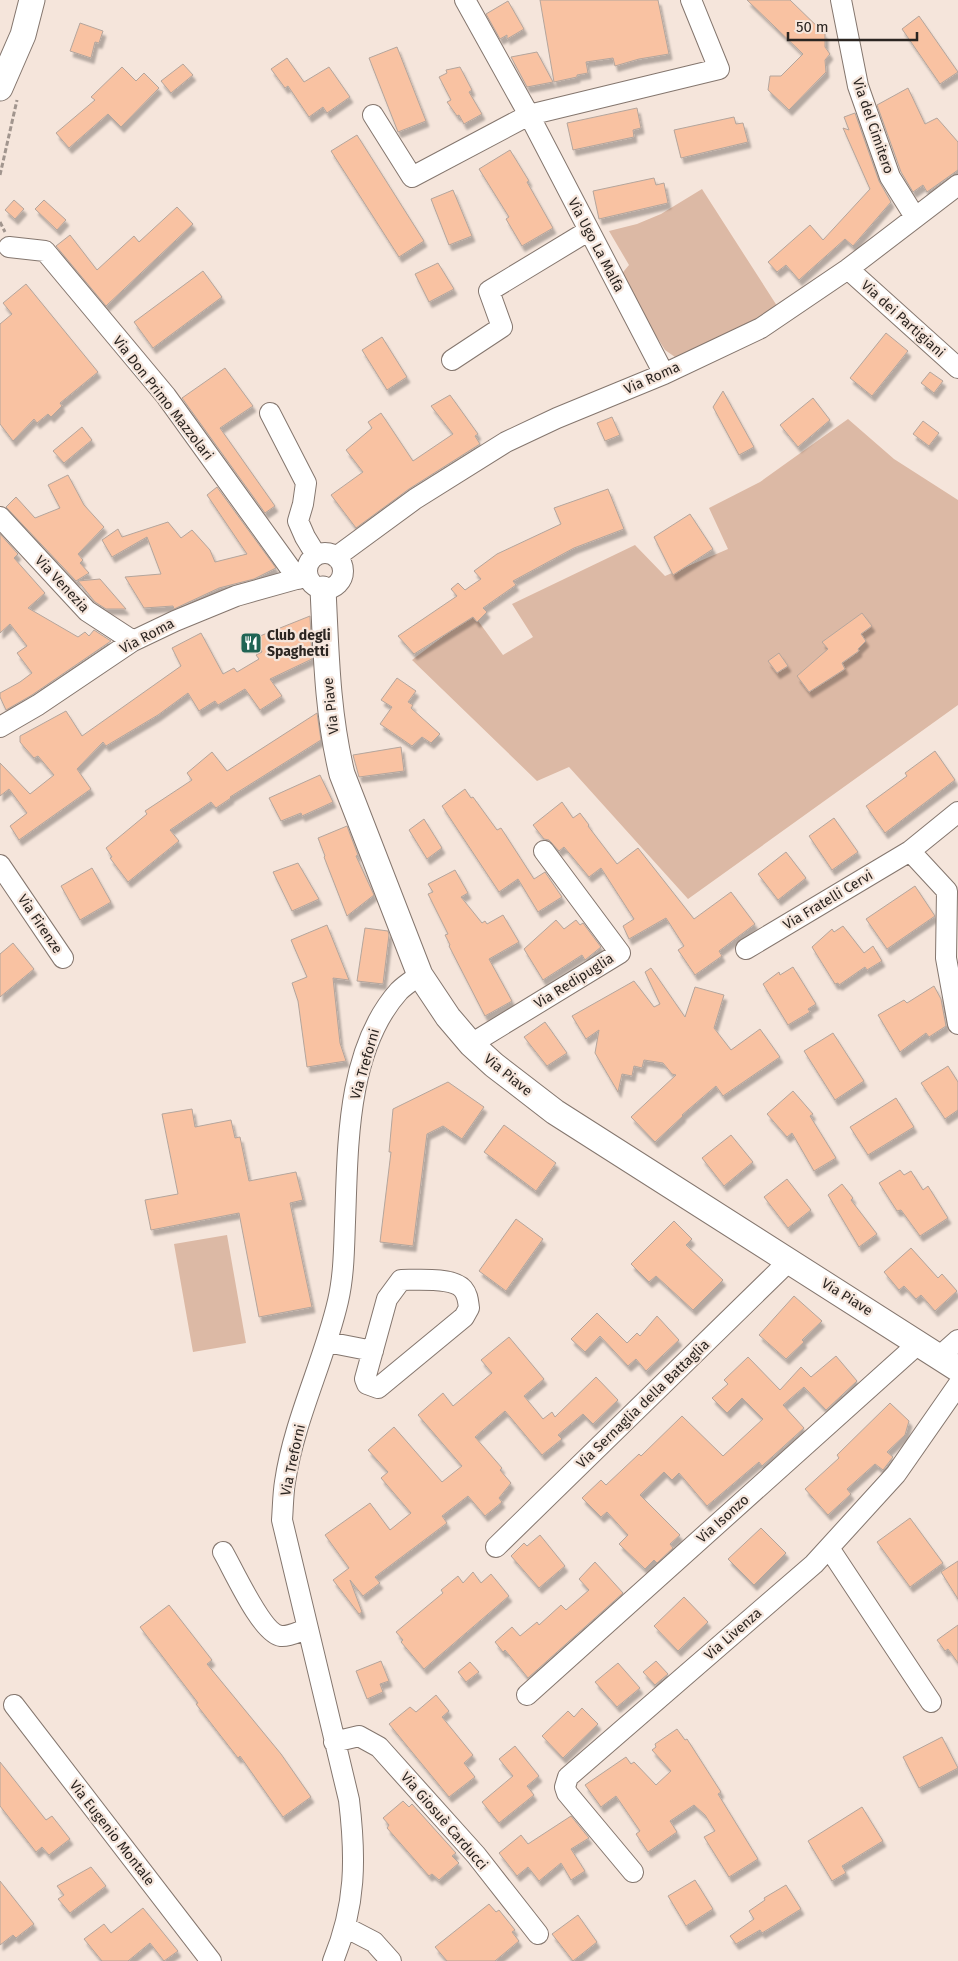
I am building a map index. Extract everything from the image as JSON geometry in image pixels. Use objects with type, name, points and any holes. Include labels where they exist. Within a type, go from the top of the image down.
[{"type":"main road","points":[[0,88],[7,68],[23,35],[32,0]]},
{"type":"main road","name":"Via Piave","points":[[309,581],[326,665],[334,745],[342,774],[420,975],[448,1017],[471,1044],[494,1065],[555,1112],[789,1261],[944,1352]]},
{"type":"street","name":"Via Ugo La Malfa","points":[[465,0],[529,115],[664,374]]},
{"type":"street","points":[[373,115],[412,177],[529,115],[719,68],[691,0]]},
{"type":"street","name":"Via del Cimitero","points":[[841,0],[860,93],[890,177],[915,217]]},
{"type":"street","name":"Via Roma","points":[[0,727],[38,705],[133,641],[175,621],[236,596],[309,581],[334,586],[341,578],[342,566],[336,557],[416,499],[506,442],[557,418],[664,374],[761,328],[848,269],[958,185]]},
{"type":"street","points":[[452,360],[502,327],[489,291],[588,231]]},
{"type":"street","name":"Via Don Primo Mazzolari","points":[[9,247],[45,251],[166,396],[309,581]]},
{"type":"street","name":"Via dei Partigiani","points":[[848,269],[958,368]]},
{"type":"street","points":[[270,413],[306,483],[298,522],[316,555]]},
{"type":"street","name":"Via Venezia","points":[[0,517],[91,615],[133,641]]},
{"type":"street","points":[[309,581],[308,564],[316,555],[326,553],[336,557]]},
{"type":"street","name":"Via Fratelli Cervi","points":[[746,948],[910,851],[958,812]]},
{"type":"street","name":"Via Redipuglia","points":[[471,1044],[620,952],[544,851]]},
{"type":"street","points":[[910,851],[947,891],[946,958],[958,1024]]},
{"type":"street","name":"Via Firenze","points":[[0,865],[63,958]]},
{"type":"street","name":"Via Treforni","points":[[333,1961],[345,1927],[354,1866],[349,1800],[282,1520],[285,1482],[292,1449],[327,1342],[343,1272],[348,1139],[355,1090],[365,1054],[378,1021],[400,991],[420,975]]},
{"type":"street","name":"Via Sernaglia della Battaglia","points":[[496,1547],[789,1261]]},
{"type":"street","points":[[401,1280],[453,1282],[463,1288],[468,1297],[470,1308],[464,1317],[378,1388],[368,1384],[365,1379],[373,1351],[387,1299],[401,1280]]},
{"type":"street","points":[[327,1342],[373,1351]]},
{"type":"street","name":"Via Isonzo","points":[[527,1695],[944,1352]]},
{"type":"street","name":"Via Livenza","points":[[633,1872],[567,1793],[565,1787],[568,1777],[814,1564],[896,1474],[958,1385]]},
{"type":"street","points":[[828,1548],[931,1702]]},
{"type":"street","points":[[224,1552],[260,1618],[272,1633],[282,1636],[307,1629]]},
{"type":"street","name":"Via Eugenio Montale","points":[[14,1705],[211,1961]]},
{"type":"street","name":"Via Giosuè Carducci","points":[[334,1742],[359,1736],[379,1747],[476,1855],[538,1934]]},
{"type":"street","points":[[345,1927],[374,1942],[391,1961]]},
{"type":"shaded area","points":[[702,189],[779,309],[685,360],[675,357],[665,350],[619,277],[629,265],[609,231],[637,224],[661,214]]},
{"type":"shaded area","points":[[848,419],[894,459],[958,500],[958,705],[688,899],[569,767],[537,781],[412,660],[473,614],[503,655],[533,637],[512,604],[635,545],[665,576],[728,549],[709,508],[760,482]]},
{"type":"shaded area","points":[[227,1235],[246,1343],[193,1352],[174,1244]]},
{"type":"building","points":[[540,0],[658,0],[669,54],[639,59],[615,66],[613,58],[586,62],[588,73],[554,82]]},
{"type":"building","points":[[747,0],[790,0],[825,34],[825,47],[830,54],[825,60],[826,72],[789,110],[768,90],[770,76],[781,76],[803,54]]},
{"type":"building","points":[[508,1],[524,29],[507,39],[507,35],[500,39],[486,14]]},
{"type":"building","points":[[919,16],[958,72],[940,84],[902,29]]},
{"type":"building","points":[[80,23],[103,31],[99,43],[95,42],[91,58],[70,51]]},
{"type":"building","points":[[397,47],[426,121],[398,132],[369,58]]},
{"type":"building","points":[[537,52],[553,82],[527,87],[511,57]]},
{"type":"building","points":[[287,58],[304,82],[329,67],[350,97],[327,113],[323,107],[309,117],[288,86],[285,88],[271,69]]},
{"type":"building","points":[[183,64],[193,75],[171,93],[161,81]]},
{"type":"building","points":[[122,67],[136,81],[144,73],[159,88],[121,127],[108,114],[69,148],[56,133],[95,100],[91,97]]},
{"type":"building","points":[[460,67],[472,90],[469,92],[482,114],[464,124],[459,115],[457,116],[447,102],[451,100],[439,77],[447,73],[446,70]]},
{"type":"building","points":[[908,88],[925,124],[937,118],[958,142],[958,170],[927,192],[923,185],[913,192],[901,172],[877,105]]},
{"type":"building","points":[[637,108],[641,128],[633,130],[634,137],[573,150],[567,123]]},
{"type":"building","points":[[855,113],[879,181],[891,202],[853,246],[845,239],[799,280],[786,265],[777,272],[768,262],[810,225],[823,240],[870,189],[843,128],[849,130],[844,117]]},
{"type":"building","points":[[734,117],[736,124],[743,123],[748,142],[681,158],[674,130]]},
{"type":"building","points":[[357,135],[424,241],[399,257],[331,151]]},
{"type":"building","points":[[510,150],[529,181],[527,182],[553,228],[522,246],[506,219],[509,217],[479,169]]},
{"type":"building","points":[[654,178],[656,185],[664,183],[668,203],[599,219],[593,191]]},
{"type":"building","points":[[453,190],[472,236],[449,245],[431,199]]},
{"type":"building","points":[[14,200],[24,209],[15,219],[5,210]]},
{"type":"building","points":[[44,200],[66,220],[57,230],[35,209]]},
{"type":"building","points":[[177,207],[193,224],[106,306],[56,246],[70,235],[97,270],[134,236],[139,242]]},
{"type":"building","points":[[438,263],[454,289],[429,302],[415,274]]},
{"type":"building","points":[[203,271],[222,297],[153,348],[134,322]]},
{"type":"building","points":[[26,284],[98,372],[60,403],[62,406],[51,417],[48,414],[37,423],[34,419],[13,441],[0,424],[0,324],[12,314],[3,303]]},
{"type":"building","points":[[886,333],[908,351],[872,396],[850,378]]},
{"type":"building","points":[[382,337],[407,377],[387,390],[362,350]]},
{"type":"building","points":[[225,368],[253,406],[220,428],[275,506],[265,513],[182,398]]},
{"type":"building","points":[[930,372],[943,381],[934,393],[921,383]]},
{"type":"building","points":[[723,391],[754,447],[739,455],[713,407]]},
{"type":"building","points":[[450,395],[478,434],[475,436],[480,444],[409,489],[356,528],[331,495],[363,472],[346,450],[372,428],[368,422],[381,413],[413,461],[453,434],[431,406]]},
{"type":"building","points":[[813,398],[830,420],[798,447],[780,425]]},
{"type":"building","points":[[612,417],[620,435],[605,441],[597,423]]},
{"type":"building","points":[[923,421],[939,433],[929,446],[913,434]]},
{"type":"building","points":[[82,427],[92,440],[64,463],[53,451]]},
{"type":"building","points":[[68,475],[84,505],[104,527],[78,554],[83,560],[80,563],[89,573],[76,581],[6,507],[16,497],[35,518],[60,508],[48,485]]},
{"type":"building","points":[[217,487],[276,568],[254,579],[219,588],[174,609],[173,606],[144,608],[125,577],[161,574],[147,537],[112,557],[102,540],[118,529],[122,537],[168,522],[181,538],[192,530],[210,550],[215,562],[247,554],[207,495]]},
{"type":"building","points":[[608,489],[624,529],[574,548],[513,581],[516,585],[483,608],[487,612],[477,622],[473,617],[414,654],[398,636],[457,596],[451,589],[458,583],[465,590],[481,579],[474,571],[497,554],[561,524],[554,508]]},
{"type":"building","points":[[690,514],[713,549],[673,575],[654,537]]},
{"type":"building","points":[[0,534],[18,554],[14,558],[45,593],[28,608],[78,637],[85,632],[89,636],[94,630],[111,641],[32,695],[6,710],[0,693],[32,673],[17,653],[27,646],[10,624],[0,633]]},
{"type":"building","points":[[100,579],[126,609],[106,609],[95,602],[78,581]]},
{"type":"building","points":[[862,613],[872,626],[861,634],[866,641],[858,649],[859,651],[842,663],[845,669],[809,692],[797,676],[828,649],[822,642]]},
{"type":"building","points":[[310,616],[312,659],[270,679],[282,696],[260,710],[245,689],[218,705],[215,701],[199,711],[188,693],[158,715],[106,746],[103,742],[77,769],[91,789],[19,840],[10,826],[27,813],[9,789],[0,796],[0,763],[30,794],[54,775],[38,756],[34,758],[25,748],[20,742],[20,736],[66,711],[82,736],[181,666],[172,648],[201,633],[223,674],[234,668],[237,672],[259,659],[256,655],[262,652],[255,638]]},
{"type":"building","points":[[779,653],[788,666],[777,673],[768,661]]},
{"type":"building","points":[[397,678],[416,691],[408,702],[413,705],[411,708],[440,734],[431,743],[422,737],[412,746],[380,724],[392,707],[381,700]]},
{"type":"building","points":[[317,713],[321,740],[230,797],[216,808],[211,802],[170,830],[179,841],[128,882],[110,858],[112,857],[106,848],[147,814],[145,811],[192,780],[187,773],[212,752],[227,771]]},
{"type":"building","points":[[401,747],[404,771],[359,777],[353,755]]},
{"type":"building","points":[[935,751],[955,780],[885,833],[866,806],[907,776],[905,773]]},
{"type":"building","points":[[320,775],[333,802],[302,816],[301,813],[281,821],[269,798]]},
{"type":"building","points":[[465,789],[497,830],[501,828],[534,879],[545,872],[562,897],[538,912],[518,879],[499,892],[442,806]]},
{"type":"building","points":[[562,802],[573,818],[580,813],[617,864],[638,848],[694,919],[731,892],[755,924],[719,951],[722,956],[695,975],[678,950],[684,946],[666,918],[629,939],[623,926],[634,919],[601,868],[589,877],[564,847],[559,851],[549,840],[544,839],[533,825]]},
{"type":"building","points":[[834,818],[858,852],[832,870],[809,836]]},
{"type":"building","points":[[424,819],[442,848],[427,859],[409,830]]},
{"type":"building","points":[[347,826],[358,855],[356,856],[374,895],[347,916],[318,838]]},
{"type":"building","points":[[786,852],[806,878],[778,900],[758,874]]},
{"type":"building","points":[[298,863],[319,899],[292,911],[273,872]]},
{"type":"building","points":[[92,868],[111,902],[80,920],[61,886]]},
{"type":"building","points":[[455,870],[468,893],[461,897],[482,923],[485,921],[487,924],[503,915],[519,942],[489,959],[512,1001],[485,1016],[449,946],[445,935],[448,934],[428,894],[433,892],[428,884]]},
{"type":"building","points":[[915,886],[935,916],[887,949],[866,919]]},
{"type":"building","points":[[556,920],[564,929],[576,920],[580,925],[583,923],[601,947],[585,960],[582,955],[543,980],[524,949]]},
{"type":"building","points":[[327,925],[349,980],[333,978],[340,1043],[346,1061],[307,1067],[298,1001],[292,983],[307,977],[291,940]]},
{"type":"building","points":[[843,926],[864,953],[873,946],[882,961],[867,970],[865,967],[839,985],[838,983],[835,984],[812,947],[832,929],[834,932]]},
{"type":"building","points":[[365,928],[388,931],[383,984],[357,981]]},
{"type":"building","points":[[13,943],[34,969],[0,997],[0,954]]},
{"type":"building","points":[[793,967],[816,1004],[808,1009],[810,1012],[788,1025],[763,984],[779,972],[780,975]]},
{"type":"building","points":[[651,968],[685,1017],[695,987],[724,995],[714,1028],[731,1050],[760,1029],[780,1057],[723,1096],[716,1086],[682,1115],[655,1142],[631,1117],[676,1075],[672,1074],[663,1063],[644,1060],[642,1068],[634,1066],[632,1076],[622,1074],[618,1092],[595,1053],[599,1030],[586,1039],[572,1016],[634,981],[654,1007],[660,1004],[645,972]]},
{"type":"building","points":[[934,986],[941,999],[946,1026],[929,1037],[926,1033],[900,1052],[878,1015],[904,1000],[907,1003]]},
{"type":"building","points":[[545,1022],[567,1053],[547,1066],[524,1037]]},
{"type":"building","points":[[833,1033],[864,1081],[835,1100],[804,1051]]},
{"type":"building","points":[[948,1066],[958,1082],[958,1110],[945,1119],[921,1083]]},
{"type":"building","points":[[448,1082],[484,1107],[462,1139],[443,1126],[427,1134],[413,1246],[380,1242],[391,1152],[389,1152],[393,1109]]},
{"type":"building","points":[[793,1091],[813,1114],[810,1116],[836,1158],[814,1171],[792,1133],[787,1137],[767,1114]]},
{"type":"building","points":[[896,1098],[914,1127],[868,1155],[850,1127]]},
{"type":"building","points":[[192,1109],[195,1127],[231,1120],[235,1138],[240,1137],[249,1181],[296,1172],[303,1200],[290,1203],[312,1307],[259,1317],[239,1213],[151,1230],[145,1200],[178,1194],[162,1114]]},
{"type":"building","points":[[504,1125],[556,1163],[536,1191],[484,1152]]},
{"type":"building","points":[[731,1135],[753,1162],[724,1186],[702,1158]]},
{"type":"building","points":[[900,1170],[904,1175],[911,1171],[923,1190],[928,1186],[948,1218],[920,1236],[901,1210],[897,1211],[879,1183]]},
{"type":"building","points":[[787,1179],[811,1210],[788,1228],[764,1197]]},
{"type":"building","points":[[842,1184],[853,1198],[851,1200],[877,1234],[859,1247],[828,1195]]},
{"type":"building","points":[[516,1219],[543,1239],[506,1291],[479,1271]]},
{"type":"building","points":[[674,1221],[692,1239],[686,1245],[723,1280],[693,1310],[656,1276],[649,1282],[631,1264]]},
{"type":"building","points":[[911,1248],[938,1278],[942,1274],[957,1291],[935,1311],[921,1295],[916,1299],[904,1286],[899,1290],[884,1272]]},
{"type":"building","points":[[794,1296],[822,1321],[786,1359],[759,1335]]},
{"type":"building","points":[[597,1313],[627,1343],[637,1333],[640,1336],[657,1316],[679,1340],[646,1371],[636,1359],[628,1366],[600,1336],[585,1352],[571,1339]]},
{"type":"building","points":[[509,1337],[544,1379],[524,1396],[543,1419],[552,1412],[555,1417],[596,1377],[618,1400],[593,1424],[583,1414],[558,1435],[562,1439],[542,1455],[505,1411],[475,1437],[502,1468],[500,1470],[511,1483],[499,1498],[502,1502],[485,1516],[468,1496],[442,1516],[447,1523],[375,1577],[380,1583],[363,1596],[350,1580],[362,1612],[359,1614],[333,1580],[349,1568],[325,1535],[370,1503],[390,1530],[411,1513],[381,1478],[388,1472],[368,1450],[394,1427],[442,1482],[462,1466],[418,1415],[443,1393],[453,1406],[492,1373],[481,1360]]},
{"type":"building","points":[[836,1356],[857,1381],[826,1410],[804,1387],[783,1405],[804,1428],[762,1466],[759,1462],[707,1506],[679,1473],[672,1480],[664,1472],[640,1495],[680,1535],[670,1544],[673,1548],[657,1563],[654,1560],[645,1569],[619,1544],[628,1535],[607,1512],[601,1517],[582,1498],[601,1480],[606,1485],[639,1454],[641,1456],[682,1416],[723,1456],[763,1419],[742,1398],[727,1413],[712,1398],[728,1384],[724,1380],[748,1357],[780,1390],[801,1367],[811,1377]]},
{"type":"building","points":[[890,1403],[909,1421],[905,1435],[887,1452],[893,1457],[883,1470],[875,1464],[847,1489],[851,1494],[828,1515],[805,1489],[839,1458],[837,1455]]},
{"type":"building","points":[[910,1518],[943,1563],[910,1587],[877,1542]]},
{"type":"building","points":[[761,1528],[786,1553],[754,1585],[728,1559]]},
{"type":"building","points":[[540,1535],[565,1566],[539,1588],[511,1556],[524,1543],[527,1546]]},
{"type":"building","points":[[958,1561],[958,1599],[941,1572]]},
{"type":"building","points":[[595,1562],[623,1593],[528,1678],[505,1650],[503,1652],[495,1642],[512,1627],[520,1636],[537,1622],[539,1625],[561,1605],[566,1610],[589,1590],[579,1579]]},
{"type":"building","points":[[473,1572],[481,1583],[491,1574],[509,1596],[424,1669],[401,1642],[403,1640],[396,1632],[443,1593],[441,1590],[458,1576],[463,1583]]},
{"type":"building","points":[[684,1597],[708,1622],[678,1651],[654,1626]]},
{"type":"building","points":[[169,1605],[212,1660],[207,1664],[281,1754],[311,1797],[283,1817],[240,1756],[238,1758],[196,1704],[198,1703],[140,1627]]},
{"type":"building","points":[[958,1625],[958,1663],[948,1649],[945,1651],[937,1640]]},
{"type":"building","points":[[381,1661],[389,1681],[380,1684],[383,1692],[367,1699],[356,1671]]},
{"type":"building","points":[[656,1661],[668,1674],[655,1685],[643,1672]]},
{"type":"building","points":[[470,1662],[479,1672],[466,1682],[458,1672]]},
{"type":"building","points":[[618,1663],[640,1688],[617,1707],[595,1682]]},
{"type":"building","points":[[436,1695],[449,1711],[442,1717],[473,1755],[464,1763],[475,1777],[449,1797],[389,1724],[410,1707],[416,1712]]},
{"type":"building","points":[[582,1708],[598,1724],[563,1758],[542,1736],[568,1711],[574,1717]]},
{"type":"building","points":[[677,1729],[685,1740],[687,1739],[721,1792],[718,1794],[758,1859],[729,1877],[704,1837],[715,1831],[705,1815],[694,1805],[670,1821],[677,1832],[648,1852],[636,1834],[640,1831],[616,1796],[601,1807],[585,1785],[626,1757],[631,1764],[634,1762],[656,1785],[671,1771],[652,1750],[656,1747],[655,1744]]},
{"type":"building","points":[[942,1737],[958,1768],[919,1788],[903,1757]]},
{"type":"building","points":[[515,1746],[539,1776],[527,1786],[534,1795],[499,1823],[482,1802],[513,1776],[499,1759]]},
{"type":"building","points":[[0,1762],[46,1820],[52,1816],[70,1839],[49,1855],[42,1847],[36,1852],[0,1806]]},
{"type":"building","points":[[403,1801],[409,1807],[412,1804],[456,1853],[452,1856],[459,1863],[439,1880],[432,1874],[429,1876],[387,1828],[389,1825],[383,1818]]},
{"type":"building","points":[[862,1807],[883,1841],[842,1866],[846,1873],[832,1881],[808,1841]]},
{"type":"building","points":[[571,1816],[589,1838],[571,1849],[585,1871],[571,1880],[561,1863],[539,1881],[528,1867],[517,1876],[499,1853],[521,1835],[528,1844]]},
{"type":"building","points":[[91,1867],[106,1886],[70,1913],[58,1899],[64,1895],[57,1886]]},
{"type":"building","points":[[695,1880],[713,1909],[686,1926],[668,1896]]},
{"type":"building","points":[[0,1881],[34,1924],[16,1938],[13,1935],[0,1945]]},
{"type":"building","points":[[786,1885],[801,1909],[762,1933],[760,1930],[736,1944],[730,1936],[754,1919],[749,1911],[765,1900],[764,1898]]},
{"type":"building","points":[[489,1904],[496,1912],[499,1910],[515,1930],[512,1932],[519,1941],[495,1961],[447,1961],[435,1947]]},
{"type":"building","points":[[143,1908],[178,1951],[164,1961],[150,1943],[128,1961],[102,1961],[84,1939],[104,1924],[111,1933]]},
{"type":"building","points":[[578,1915],[597,1942],[573,1961],[552,1934]]},
{"type":"place","name":"Club degli Spaghetti","points":[[251,643]]}]
